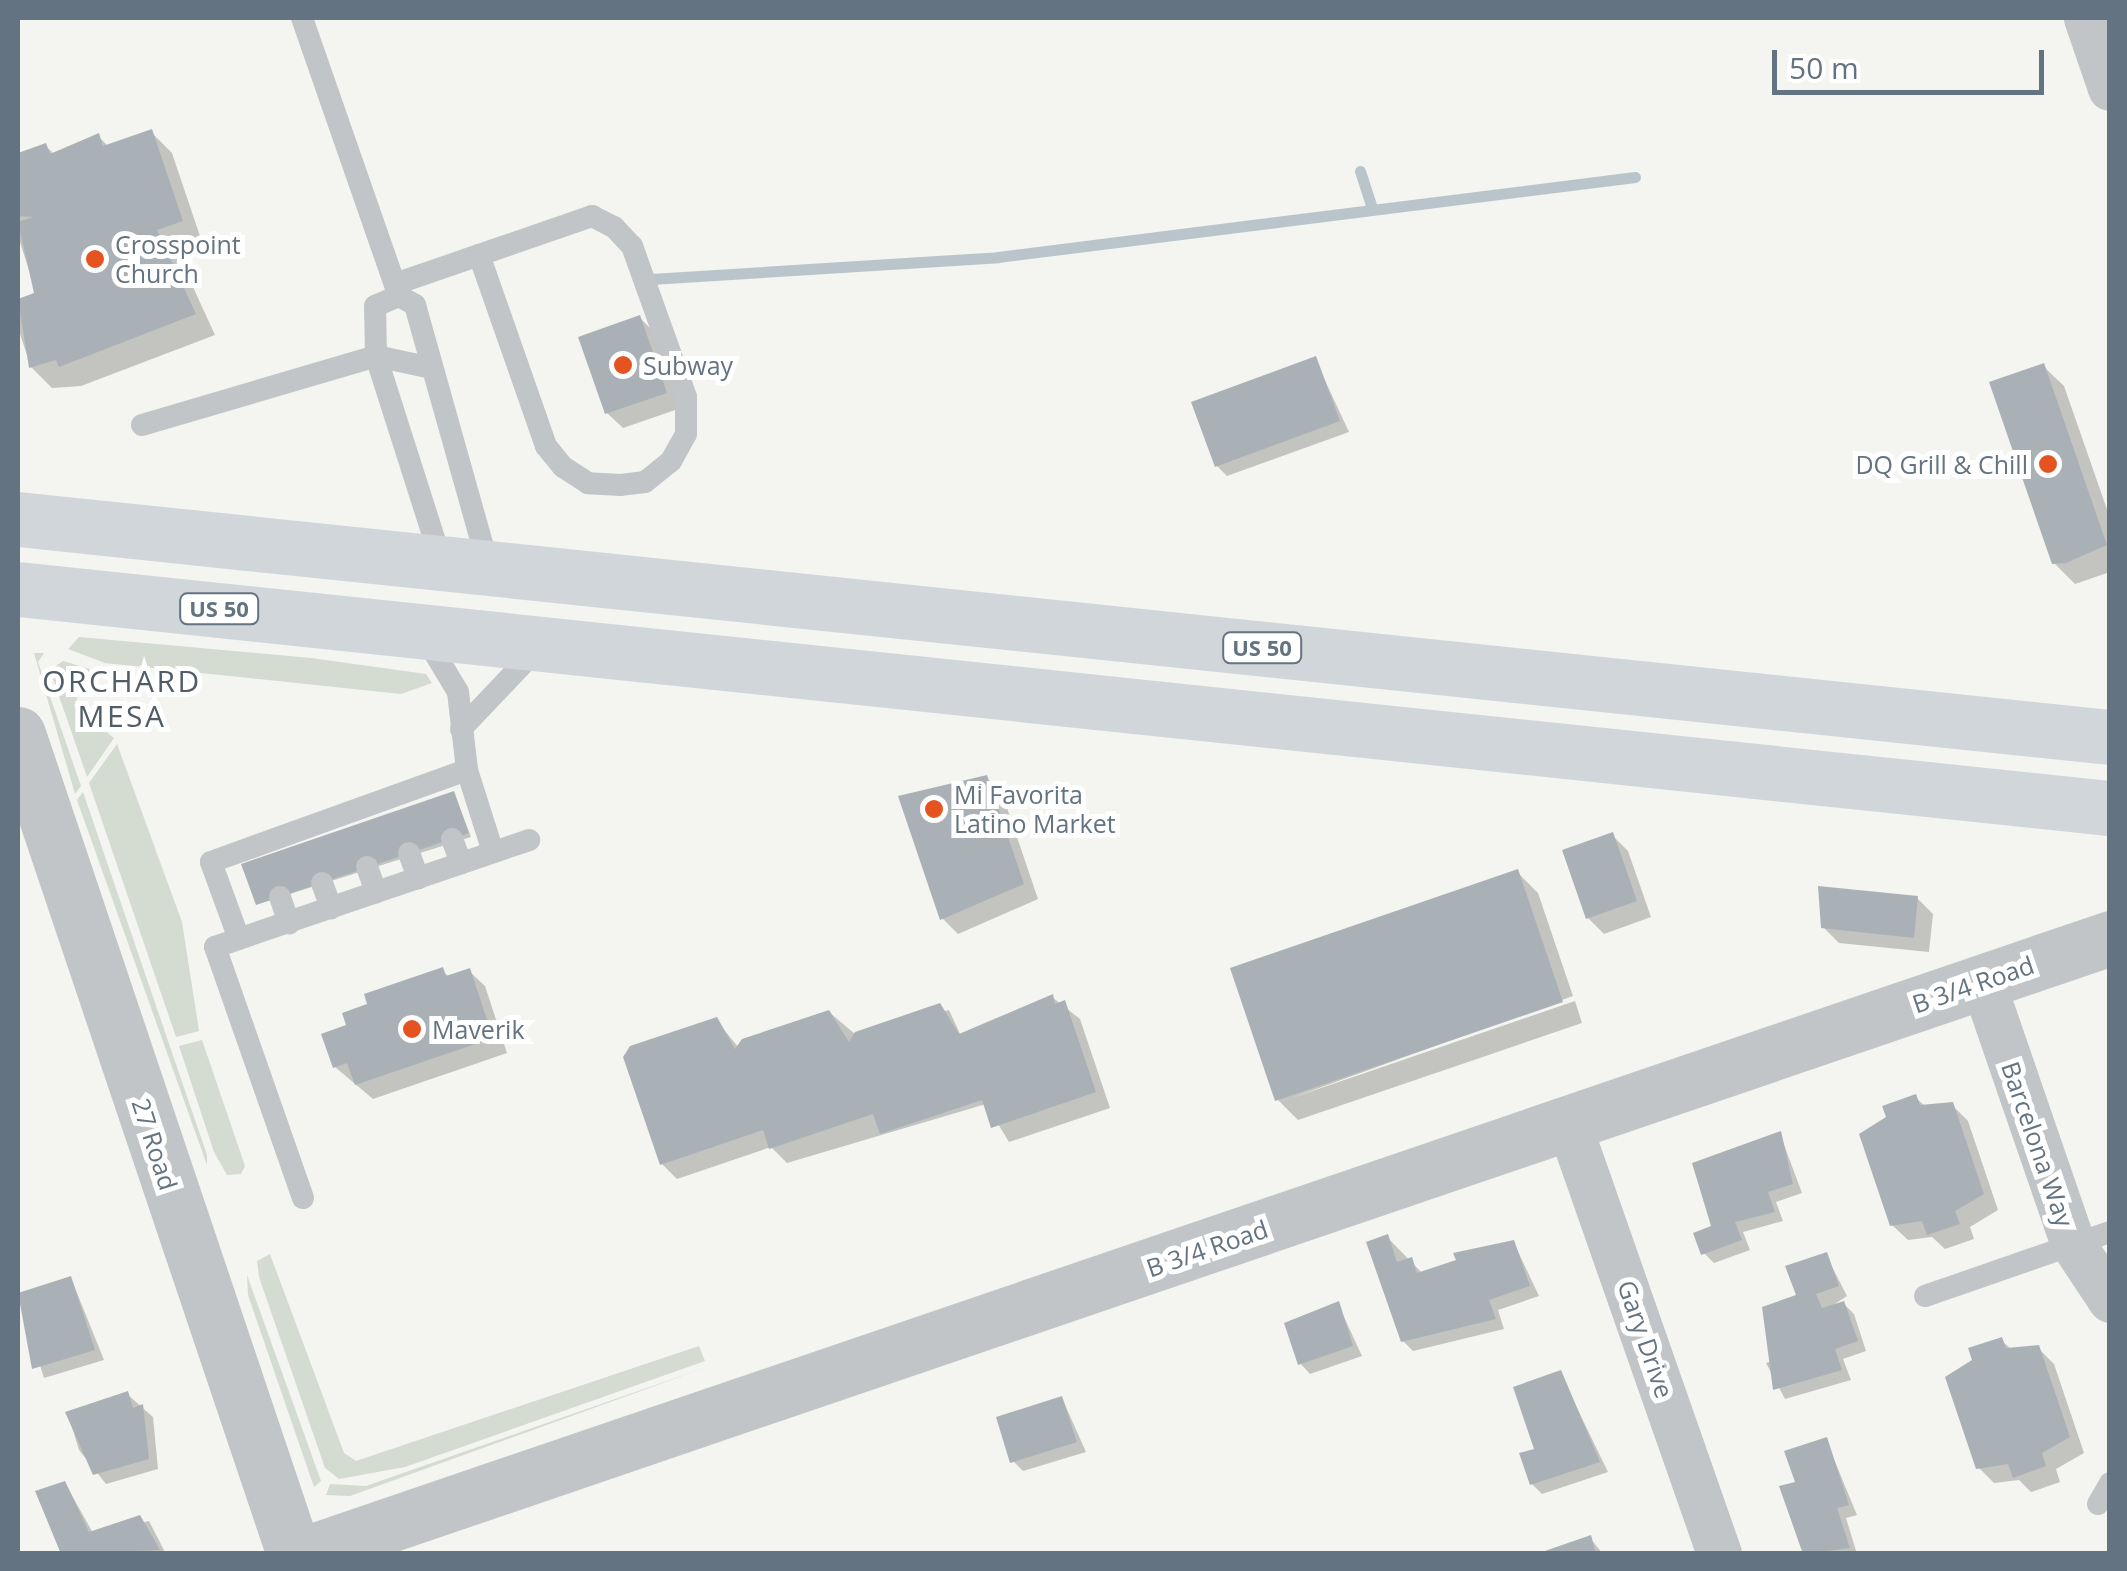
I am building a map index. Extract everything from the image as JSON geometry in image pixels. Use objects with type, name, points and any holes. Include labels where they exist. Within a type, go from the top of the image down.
[{"type":"highway","name":"US 50","points":[[18,519],[2110,737]]},
{"type":"highway","name":"US 50","points":[[18,588],[2110,808]]},
{"type":"street","points":[[2086,18],[2110,88]]},
{"type":"street","name":"27 Road","points":[[23,769],[294,1554]]},
{"type":"street","name":"B 3/4 Road","points":[[304,1554],[1569,1126],[2110,938]]},
{"type":"street","name":"Barcelona Way","points":[[1982,980],[2092,1238],[2110,1300]]},
{"type":"street","name":"Gary Drive","points":[[1569,1126],[1719,1554]]},
{"type":"lane","points":[[302,18],[397,290],[415,305],[432,368],[466,566]]},
{"type":"lane","points":[[466,566],[376,356],[375,306],[397,290],[479,255],[592,216],[632,246],[686,397],[686,434],[658,472],[621,485],[588,483],[546,446],[479,255]]},
{"type":"lane","points":[[142,424],[376,356],[432,368]]},
{"type":"lane","points":[[421,630],[458,692],[467,770],[493,852]]},
{"type":"lane","points":[[461,729],[542,644]]},
{"type":"lane","points":[[240,939],[210,862],[263,849],[436,790],[467,770]]},
{"type":"lane","points":[[452,839],[461,863]]},
{"type":"lane","points":[[303,1198],[215,947],[529,840]]},
{"type":"lane","points":[[409,853],[418,878]]},
{"type":"lane","points":[[367,868],[376,892]]},
{"type":"lane","points":[[322,883],[331,908]]},
{"type":"lane","points":[[280,897],[288,922]]},
{"type":"lane","points":[[1925,1296],[2092,1238]]},
{"type":"lane","points":[[2098,1504],[2110,1483]]},
{"type":"shaded area","points":[[79,637],[311,658],[426,674],[432,683],[401,694],[105,663],[68,649]]},
{"type":"shaded area","points":[[34,653],[44,653],[38,662],[81,786],[75,794]]},
{"type":"shaded area","points":[[63,661],[90,669],[74,706],[114,738],[87,777],[50,670]]},
{"type":"shaded area","points":[[117,744],[182,922],[199,1031],[176,1037],[89,783]]},
{"type":"shaded area","points":[[83,792],[207,1155],[207,1165],[77,800]]},
{"type":"shaded area","points":[[202,1040],[245,1166],[241,1174],[227,1175],[214,1152],[179,1046]]},
{"type":"shaded area","points":[[270,1254],[344,1453],[356,1461],[699,1346],[705,1361],[405,1467],[339,1479],[325,1468],[259,1277],[257,1261]]},
{"type":"shaded area","points":[[247,1275],[321,1481],[314,1487],[248,1295]]},
{"type":"shaded area","points":[[707,1367],[350,1496],[326,1495],[330,1484],[366,1486]]},
{"type":"building","name":"Crosspoint Church","points":[[152,129],[183,221],[157,230],[196,314],[59,367],[56,360],[29,368],[18,299],[34,293],[18,222],[33,217],[18,216],[18,153],[46,143],[50,154],[99,133],[103,146]]},
{"type":"building","name":"Subway","points":[[640,315],[667,393],[605,414],[578,337]]},
{"type":"building","points":[[1316,356],[1340,421],[1215,467],[1191,402]]},
{"type":"building","name":"DQ Grill & Chill","points":[[2044,363],[2107,545],[2066,563],[2052,564],[1989,382]]},
{"type":"building","points":[[987,775],[1024,884],[940,920],[898,796]]},
{"type":"building","points":[[454,791],[469,833],[256,905],[241,864]]},
{"type":"building","points":[[1613,832],[1637,901],[1586,919],[1562,850]]},
{"type":"building","points":[[1518,869],[1563,1002],[1275,1101],[1230,968]]},
{"type":"building","points":[[1818,886],[1918,896],[1914,938],[1821,928]]},
{"type":"building","name":"Maverik","points":[[443,967],[446,976],[470,968],[493,1038],[355,1085],[347,1063],[333,1068],[321,1034],[346,1025],[342,1013],[367,1004],[364,994]]},
{"type":"building","points":[[1053,994],[1055,1004],[1065,1000],[1096,1092],[991,1128],[982,1100],[880,1134],[873,1114],[769,1149],[763,1130],[660,1165],[623,1057],[630,1046],[717,1017],[735,1049],[742,1039],[829,1010],[849,1042],[855,1032],[940,1003],[959,1034]]},
{"type":"building","points":[[1916,1094],[1920,1105],[1953,1102],[1984,1194],[1955,1211],[1960,1224],[1927,1235],[1922,1221],[1890,1226],[1859,1134],[1886,1117],[1882,1106]]},
{"type":"building","points":[[1781,1131],[1793,1184],[1768,1192],[1775,1212],[1735,1222],[1742,1240],[1701,1255],[1693,1233],[1711,1226],[1692,1163]]},
{"type":"building","points":[[1388,1234],[1397,1262],[1412,1257],[1417,1273],[1456,1260],[1453,1253],[1514,1240],[1530,1286],[1489,1300],[1496,1319],[1401,1342],[1366,1242]]},
{"type":"building","points":[[1827,1252],[1839,1286],[1816,1294],[1822,1308],[1844,1301],[1858,1341],[1835,1349],[1842,1370],[1773,1390],[1762,1307],[1796,1295],[1785,1266]]},
{"type":"building","points":[[71,1276],[95,1350],[32,1369],[18,1293]]},
{"type":"building","points":[[1339,1301],[1353,1346],[1298,1365],[1284,1323]]},
{"type":"building","points":[[2002,1337],[2006,1348],[2039,1345],[2070,1437],[2042,1453],[2046,1466],[2013,1478],[2008,1464],[1976,1469],[1945,1377],[1972,1360],[1968,1348]]},
{"type":"building","points":[[1561,1370],[1600,1462],[1530,1485],[1519,1453],[1534,1449],[1513,1387]]},
{"type":"building","points":[[128,1391],[133,1408],[143,1404],[149,1459],[93,1475],[65,1412]]},
{"type":"building","points":[[1062,1396],[1077,1442],[1010,1463],[996,1417]]},
{"type":"building","points":[[1827,1437],[1849,1505],[1837,1508],[1850,1548],[1803,1554],[1779,1486],[1795,1482],[1784,1451]]},
{"type":"building","points":[[65,1481],[89,1532],[140,1515],[160,1550],[61,1554],[35,1491]]},
{"type":"building","points":[[1591,1535],[1596,1554],[1539,1554],[1539,1553]]},
{"type":"waterway","points":[[1360,171],[1371,205]]},
{"type":"waterway","points":[[651,279],[998,257],[1635,177]]},
{"type":"place","name":"Crosspoint Church","points":[[95,259]]},
{"type":"place","name":"Subway","points":[[623,365]]},
{"type":"place","name":"DQ Grill & Chill","points":[[2048,464]]},
{"type":"place","name":"Mi Favorita Latino Market","points":[[934,809]]},
{"type":"place","name":"Maverik","points":[[412,1029]]},
{"type":"district","name":"ORCHARD MESA","points":[[122,698]]}]
